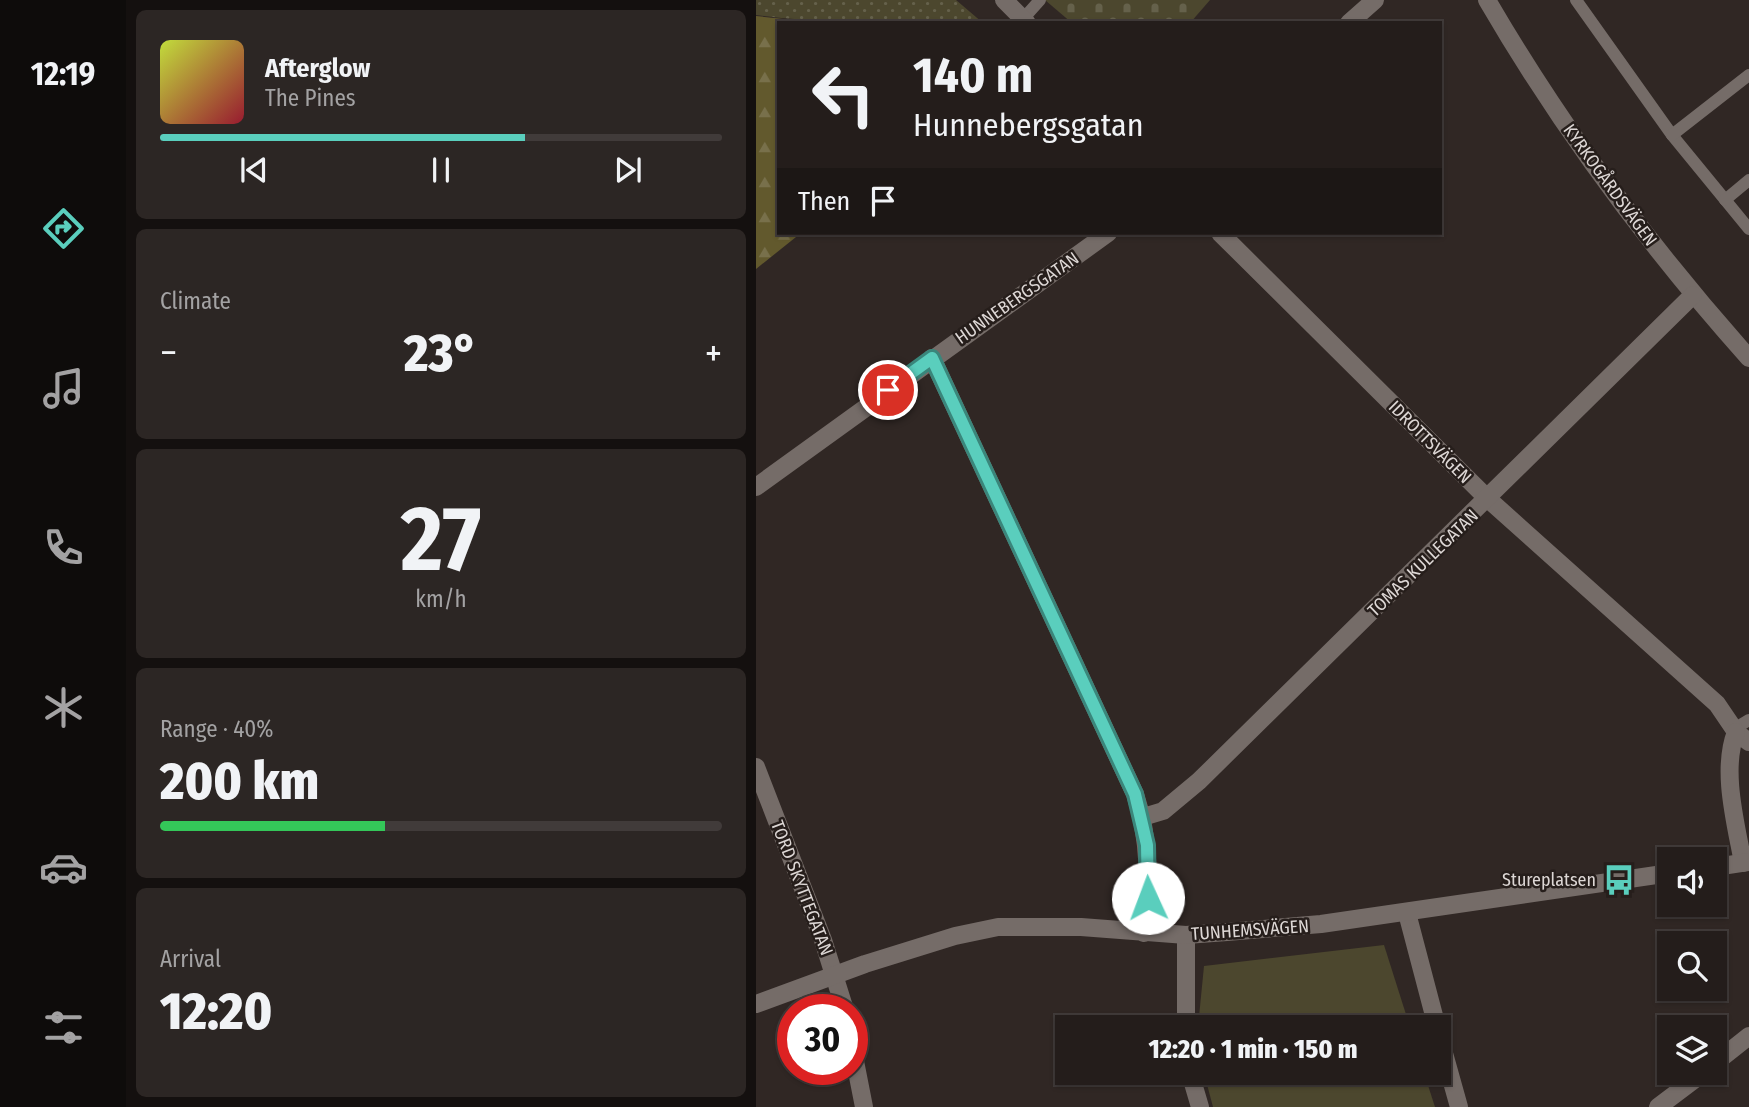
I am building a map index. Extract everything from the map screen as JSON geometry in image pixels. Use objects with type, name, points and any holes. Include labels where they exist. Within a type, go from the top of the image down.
[{"type":"street","points":[[1004,0],[1025,21]]},
{"type":"street","points":[[1351,21],[1375,0]]},
{"type":"street","name":"KYRKOGÅRDSVÄGEN","points":[[1487,0],[1597,173],[1693,295],[1749,358]]},
{"type":"street","name":"HUNNEBERGSGATAN","points":[[756,486],[1105,235]]},
{"type":"street","name":"IDROTTSVÄGEN","points":[[1222,235],[1488,499],[1717,704],[1742,731],[1730,747],[1732,782],[1746,862]]},
{"type":"street","name":"TOMAS KULLEGATAN","points":[[1143,817],[1163,811],[1199,781],[1693,295]]},
{"type":"street","points":[[932,358],[1135,794],[1143,817],[1148,898],[1144,933]]},
{"type":"street","name":"TORD SKYTTEGATAN","points":[[756,768],[841,994]]},
{"type":"street","points":[[1727,865],[1746,862]]},
{"type":"street","name":"TUNHEMSVÄGEN","points":[[756,1004],[835,974],[955,936],[998,927],[1081,927],[1185,935],[1321,925],[1657,875]]},
{"type":"street","points":[[1407,913],[1434,1015]]},
{"type":"street","points":[[1185,935],[1186,1015]]},
{"type":"street","points":[[1727,1053],[1749,1036]]},
{"type":"street","points":[[1451,1078],[1459,1107]]},
{"type":"street","points":[[860,1085],[864,1107]]},
{"type":"street","points":[[1194,1085],[1200,1107]]},
{"type":"street","points":[[1658,1107],[1687,1085]]},
{"type":"lane","points":[[1025,21],[1040,0]]},
{"type":"lane","points":[[1580,1],[1672,135],[1749,229]]},
{"type":"lane","points":[[1672,135],[1749,75]]},
{"type":"lane","points":[[1725,200],[1749,180]]},
{"type":"green space","points":[[756,0],[956,0],[981,21],[831,21],[756,15]]},
{"type":"green space","points":[[1045,0],[1210,0],[1192,21],[1070,21]]},
{"type":"green space","points":[[756,16],[803,21],[777,21],[777,235],[798,235],[756,269]]},
{"type":"green space","points":[[1384,945],[1406,1015],[1199,1015],[1204,966]]},
{"type":"green space","points":[[1207,1085],[1428,1085],[1435,1107],[1213,1107]]},
{"type":"place","name":"Stureplatsen","points":[[1619,880]]},
{"type":"route","points":[[888,390],[932,358],[1135,794],[1143,817],[1147,845],[1148,898]]}]
